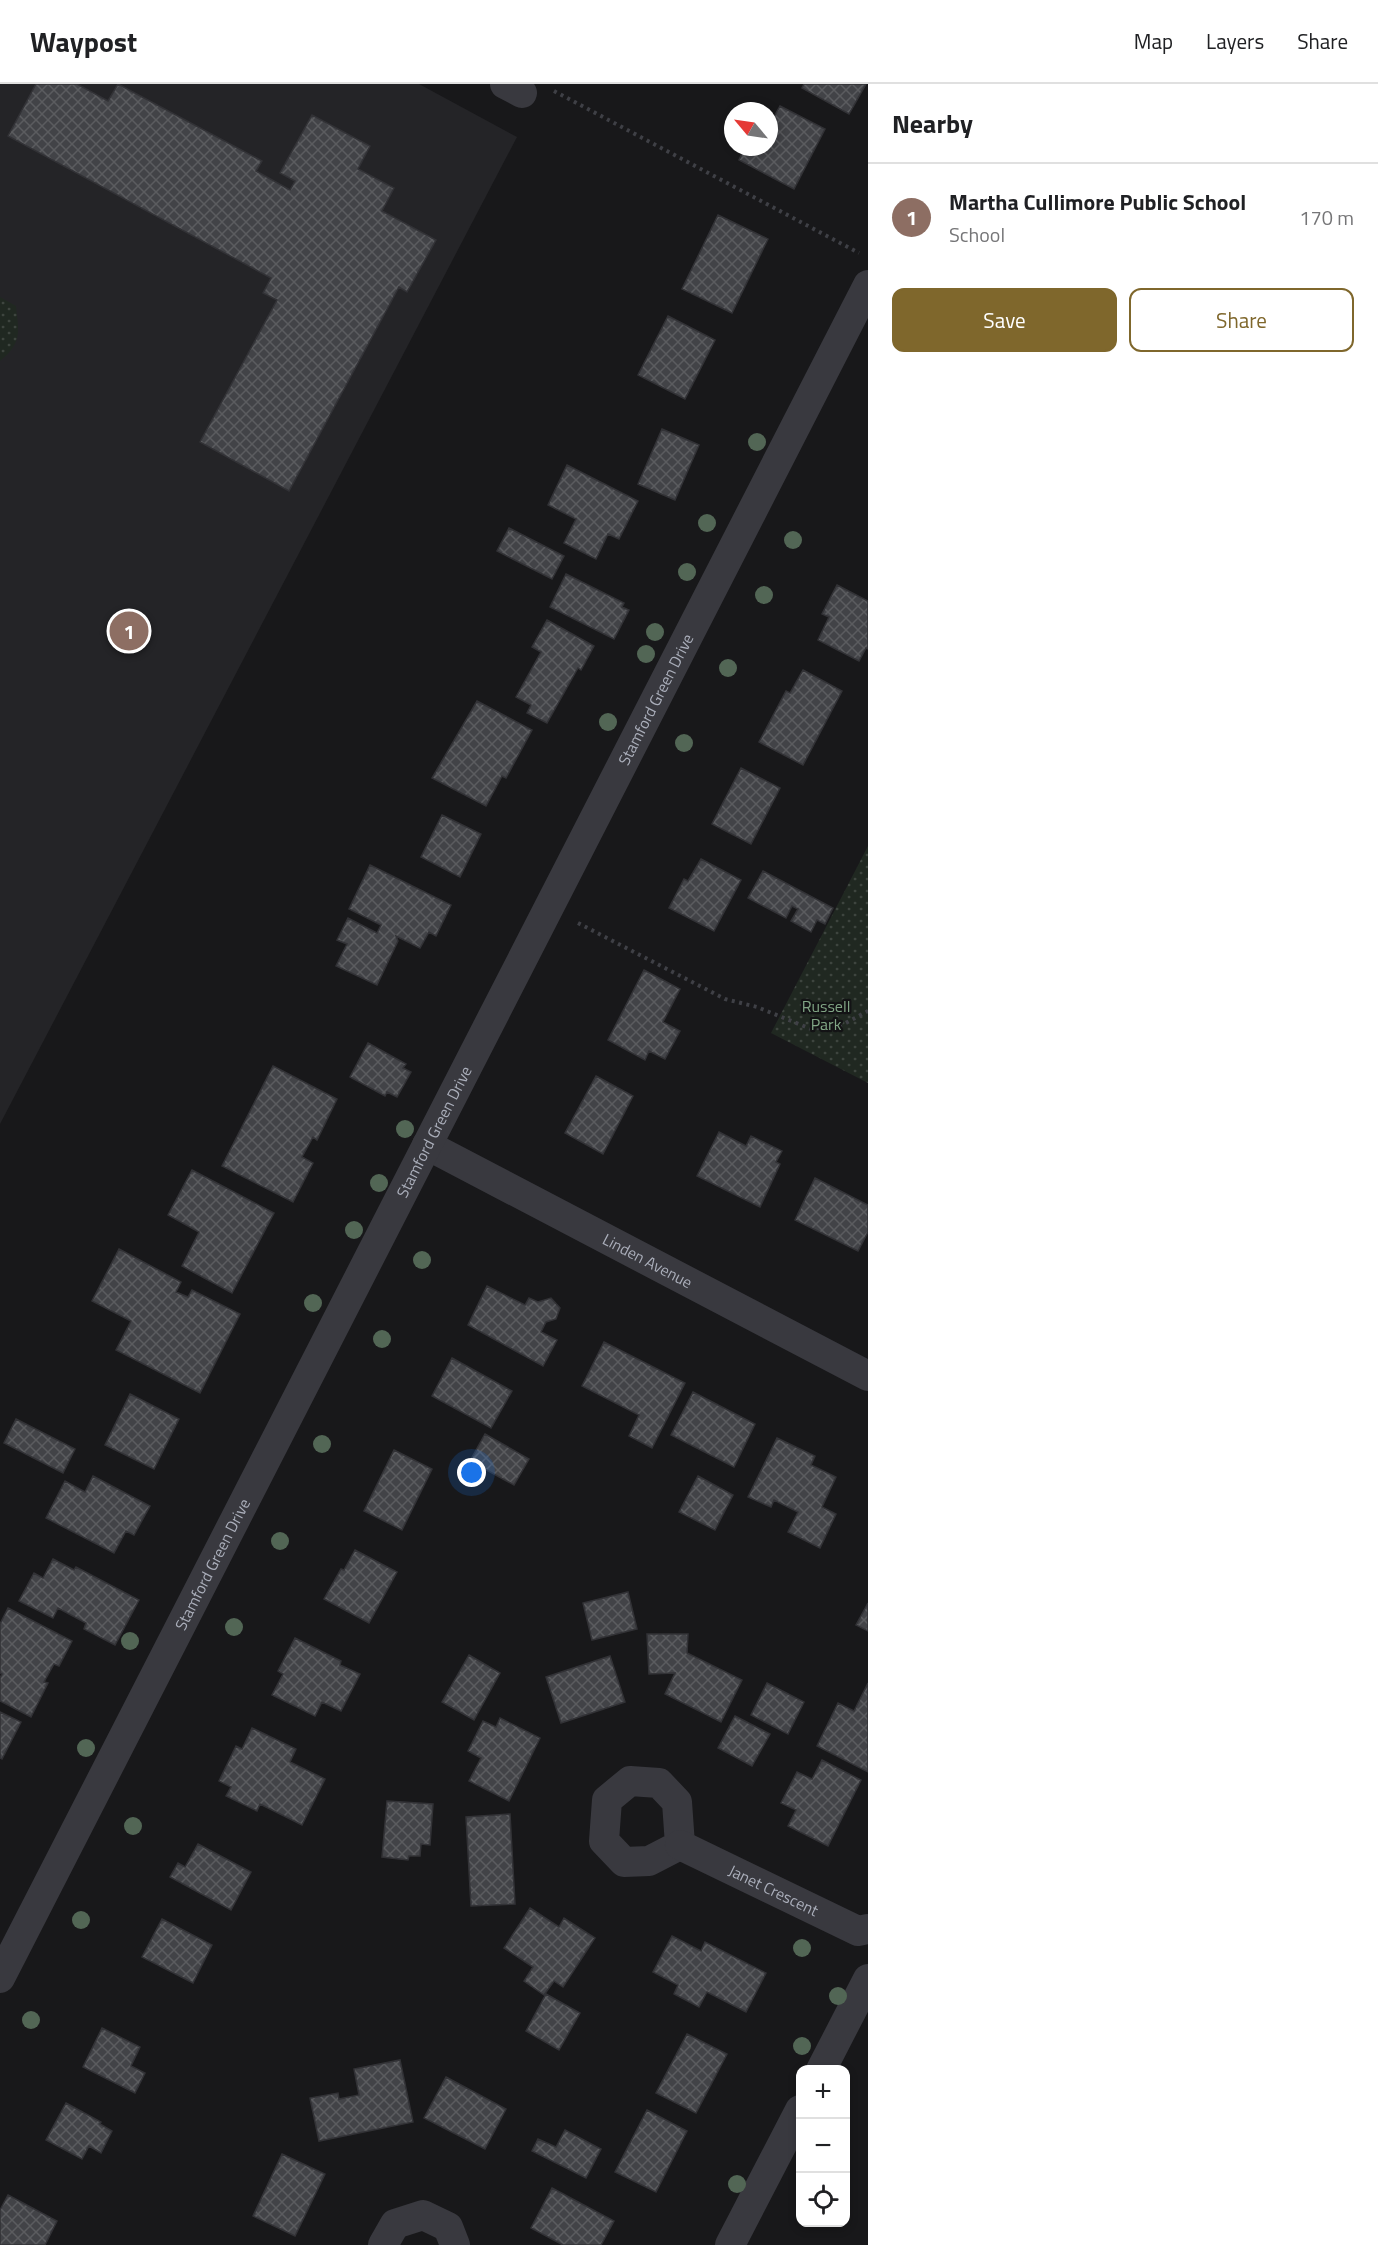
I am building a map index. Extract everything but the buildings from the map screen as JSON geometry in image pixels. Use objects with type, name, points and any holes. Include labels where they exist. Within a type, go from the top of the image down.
[{"type":"street","name":"Stamford Green Drive","points":[[0,1978],[868,285]]},
{"type":"street","name":"Linden Avenue","points":[[427,1145],[868,1376]]},
{"type":"street","name":"Janet Crescent","points":[[680,1845],[858,1931],[868,1929]]},
{"type":"street","points":[[824,2065],[868,1979]]},
{"type":"street","points":[[730,2245],[796,2119]]},
{"type":"street","points":[[383,2245],[394,2224],[423,2215],[448,2227],[454,2245]]},
{"type":"path","points":[[514,89],[543,85],[868,258]]},
{"type":"path","points":[[549,908],[725,999],[757,1007],[811,1029],[842,1025],[868,1011]]},
{"type":"shaded area","points":[[0,84],[419,84],[517,137],[0,1124]]},
{"type":"green space","points":[[0,297],[16,306],[18,331],[16,343],[0,361]]},
{"type":"green space","name":"Russell Park","points":[[868,846],[868,1083],[771,1033]]},
{"type":"place","name":"Martha Cullimore Public School","points":[[129,631]]}]
